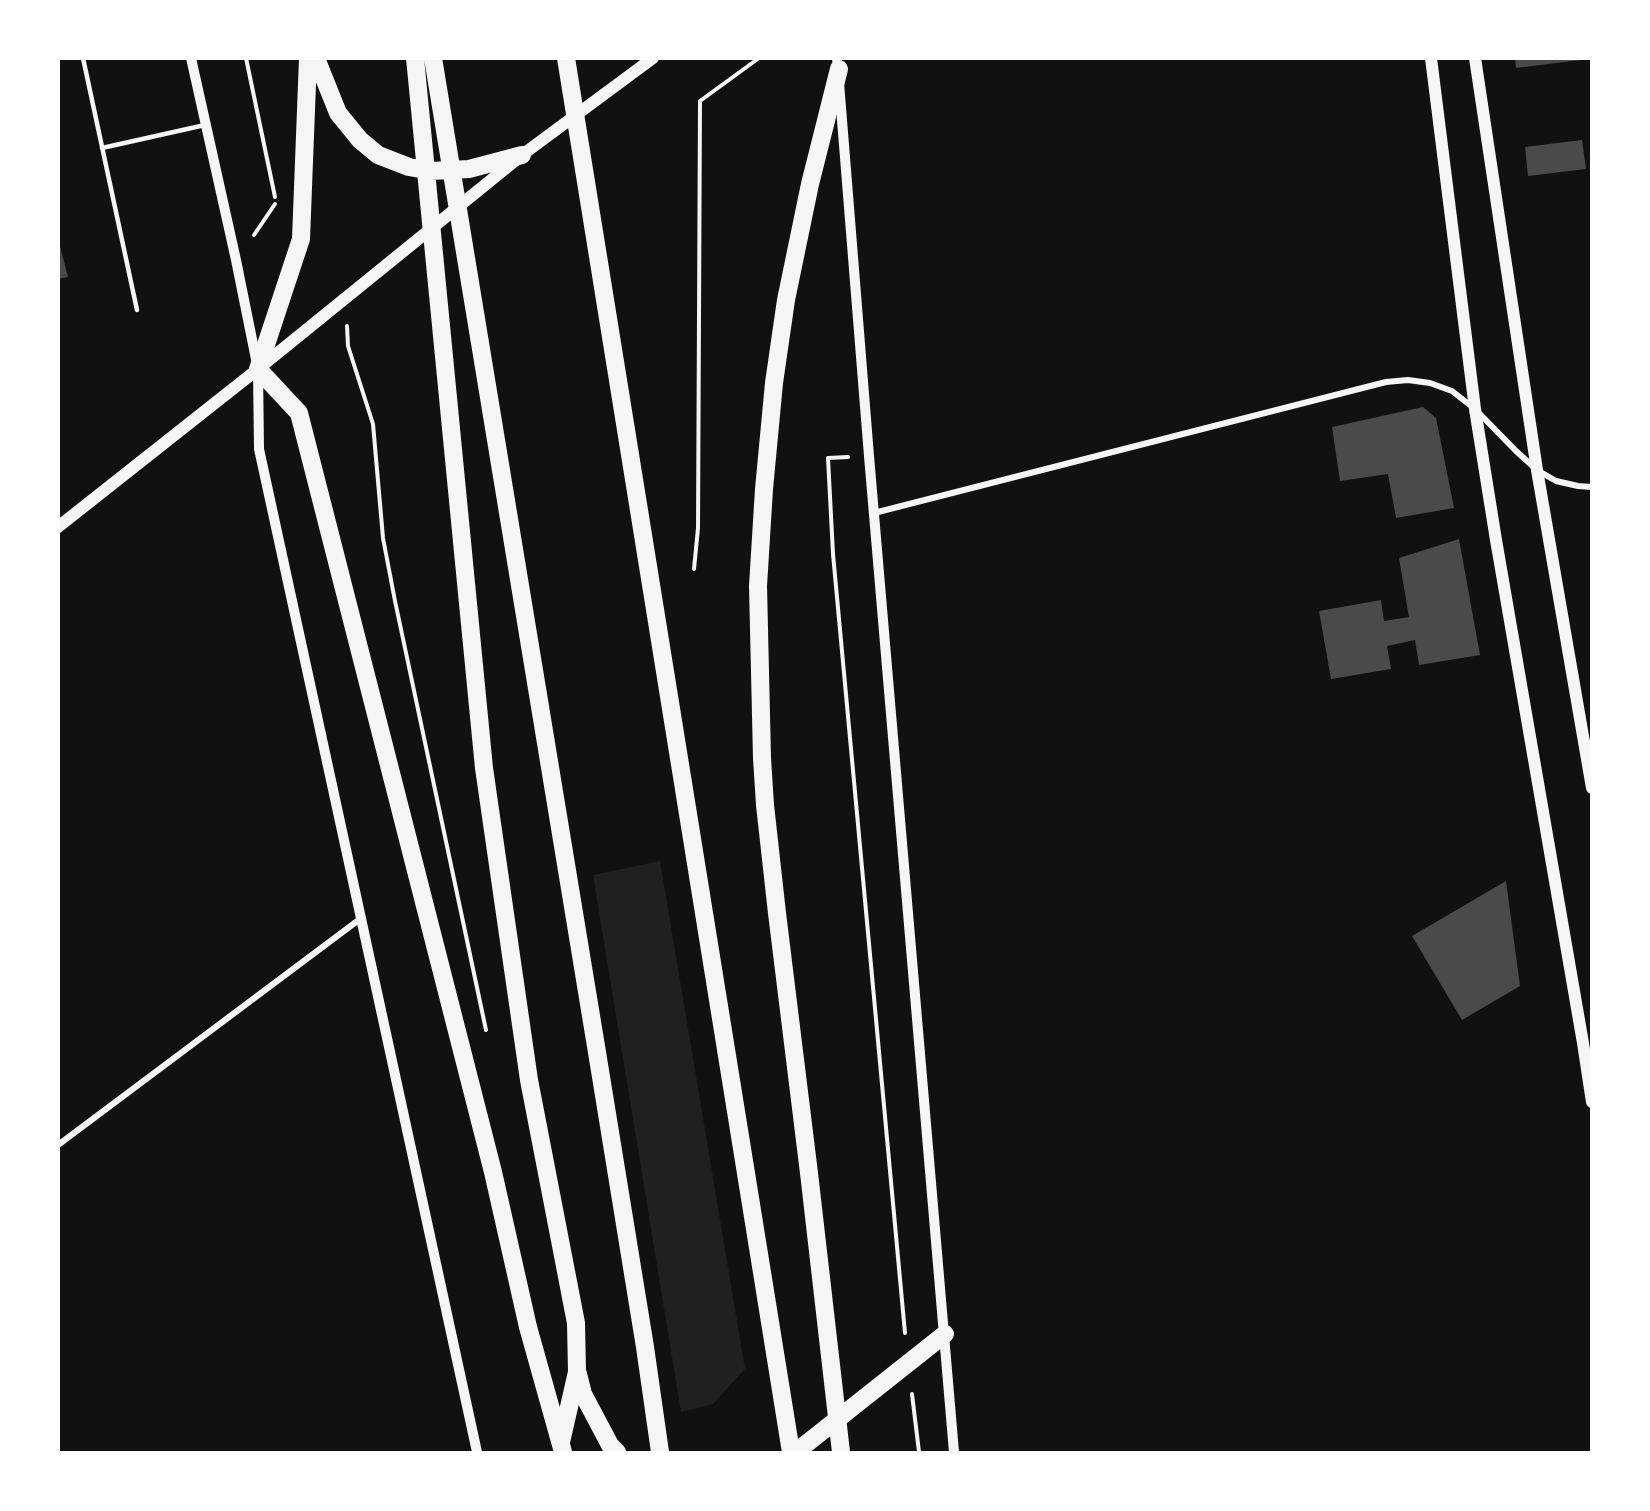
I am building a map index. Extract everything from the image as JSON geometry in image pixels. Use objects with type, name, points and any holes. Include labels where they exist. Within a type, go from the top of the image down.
[{"type":"highway","points":[[308,58],[300,239],[258,369],[299,413],[493,1172],[528,1327],[563,1452]]},
{"type":"highway","points":[[315,58],[338,112],[360,140],[378,155],[409,167],[430,171],[469,169],[522,156]]},
{"type":"highway","points":[[415,58],[484,768],[529,1080],[576,1323],[577,1372],[559,1452]]},
{"type":"highway","points":[[433,58],[645,1347],[660,1452]]},
{"type":"highway","points":[[566,58],[792,1452],[801,1448],[945,1334]]},
{"type":"highway","points":[[838,64],[786,300],[774,382],[758,586],[765,805],[841,1452]]},
{"type":"highway","points":[[577,1372],[583,1394],[610,1445],[617,1452]]},
{"type":"main road","points":[[58,526],[258,369],[522,156],[653,58]]},
{"type":"main road","points":[[1431,58],[1475,409],[1498,552],[1587,1043],[1592,1102]]},
{"type":"main road","points":[[1475,58],[1537,470],[1592,788]]},
{"type":"street","points":[[191,58],[258,369],[259,449],[477,1452]]},
{"type":"street","points":[[838,64],[954,1452]]},
{"type":"street","points":[[874,513],[1386,382],[1408,380],[1430,382],[1452,391],[1475,409],[1537,470],[1556,481],[1592,487]]},
{"type":"street","points":[[58,1145],[360,919]]},
{"type":"lane","points":[[83,58],[137,310]]},
{"type":"lane","points":[[102,148],[206,124]]},
{"type":"path","points":[[236,260],[276,203],[246,58]]},
{"type":"path","points":[[694,569],[698,528],[700,101],[759,58]]},
{"type":"path","points":[[345,298],[348,345],[373,424],[384,538],[394,601],[487,1034]]},
{"type":"path","points":[[828,458],[836,578],[908,1363],[919,1452]]},
{"type":"shaded area","points":[[660,861],[745,1369],[713,1404],[681,1412],[593,875]]},
{"type":"building","points":[[1515,58],[1581,58],[1581,60],[1516,68]]},
{"type":"building","points":[[1582,140],[1586,169],[1528,176],[1525,147]]},
{"type":"building","points":[[58,238],[68,277],[58,279]]},
{"type":"building","points":[[1423,407],[1436,418],[1454,508],[1396,518],[1388,474],[1340,481],[1332,427]]},
{"type":"building","points":[[1459,539],[1480,655],[1419,665],[1415,640],[1387,646],[1391,669],[1331,679],[1319,611],[1381,600],[1384,621],[1409,617],[1399,558]]},
{"type":"building","points":[[1506,881],[1520,986],[1462,1020],[1412,936]]}]
